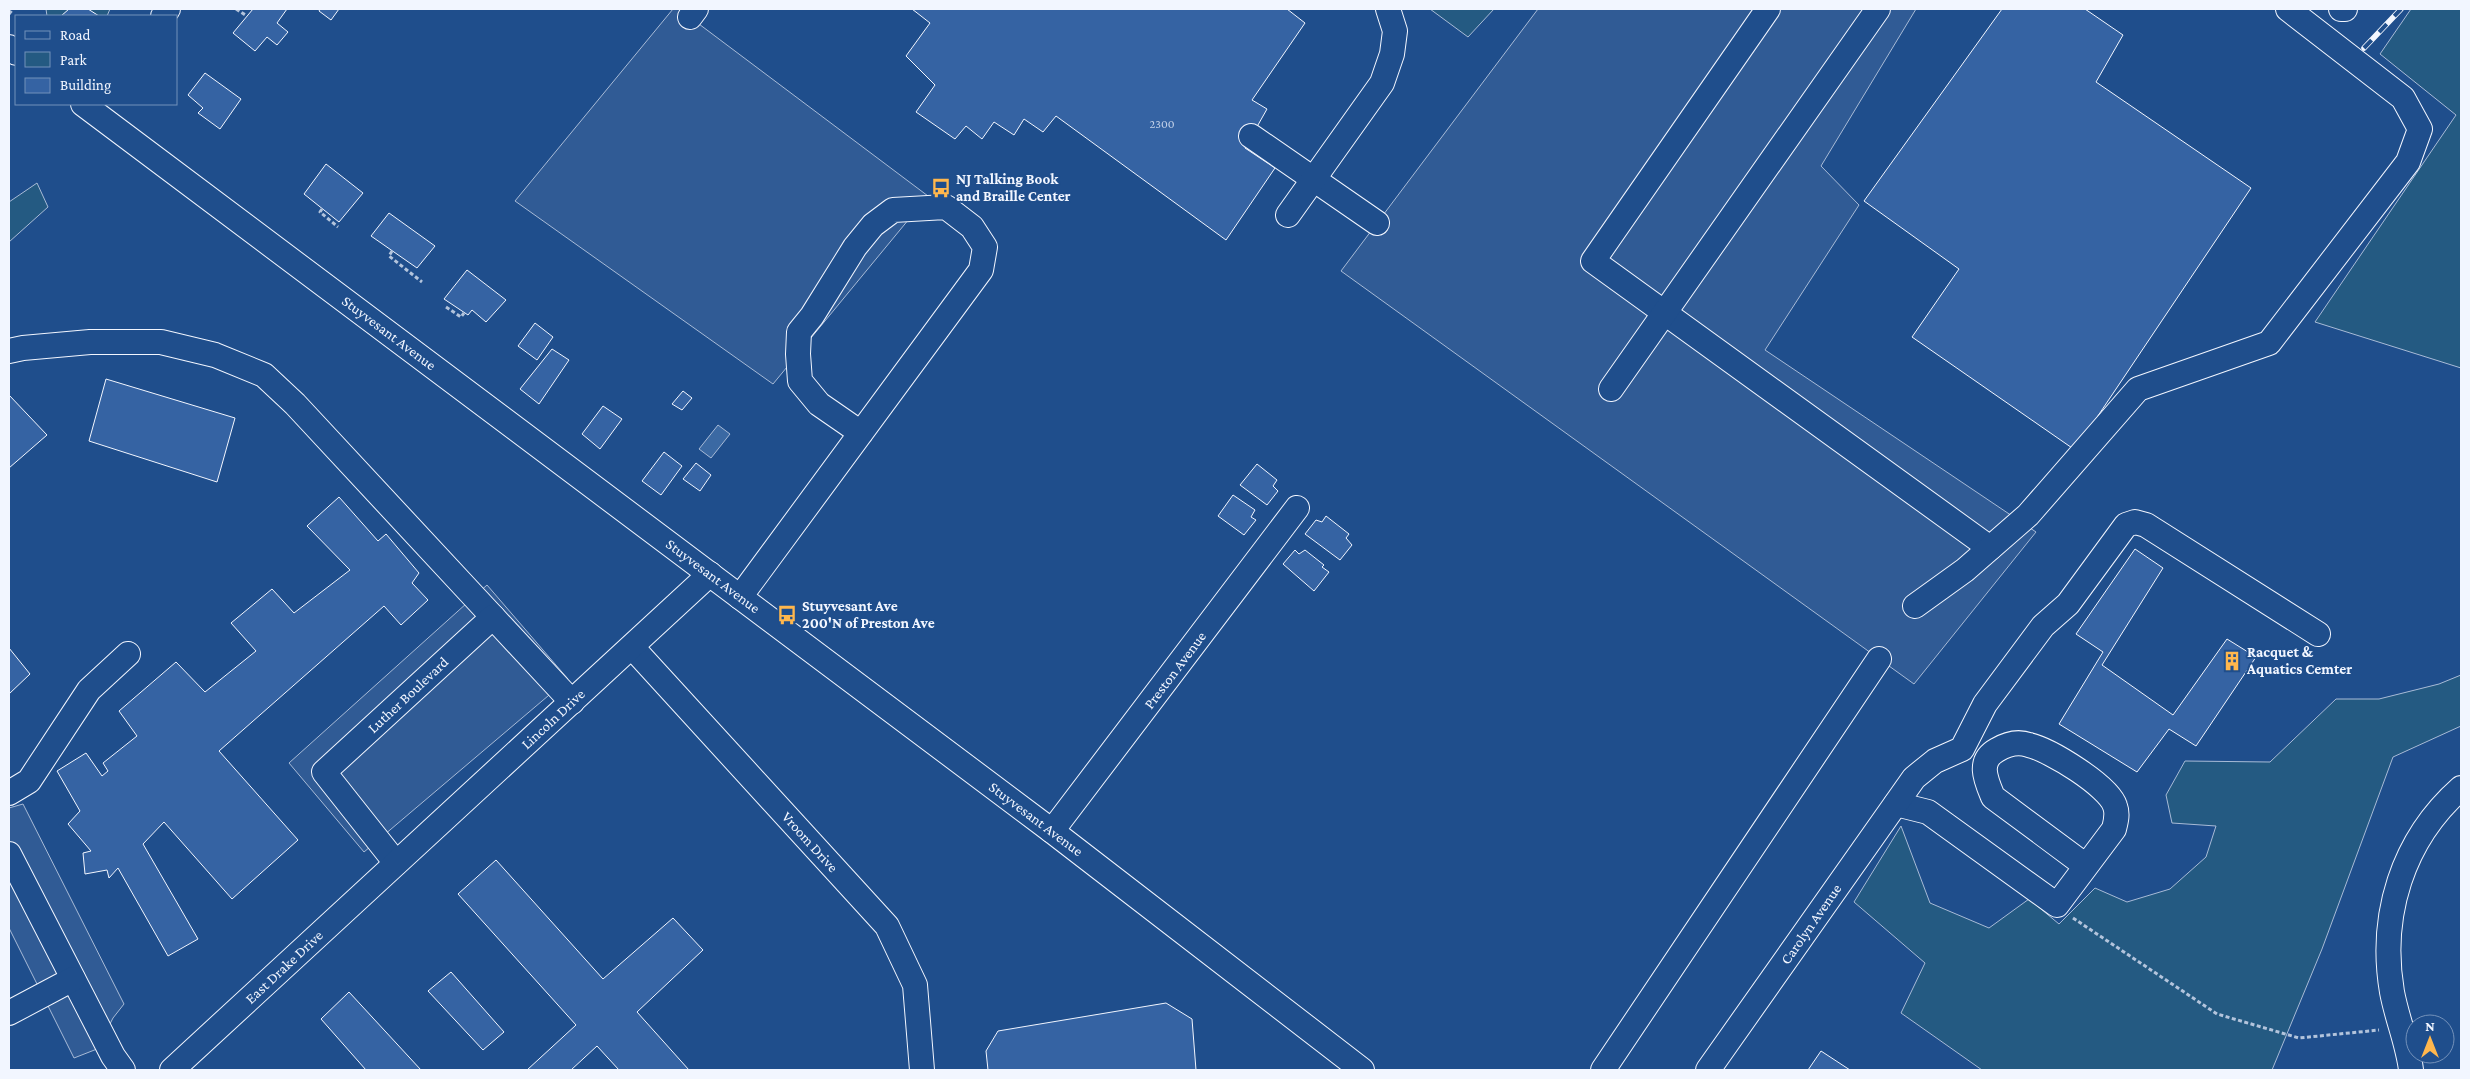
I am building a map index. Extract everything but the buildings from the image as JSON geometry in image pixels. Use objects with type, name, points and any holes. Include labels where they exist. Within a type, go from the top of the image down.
[{"type":"street","points":[[1288,215],[1382,83],[1392,54],[1395,31],[1388,9]]},
{"type":"street","points":[[1768,9],[1592,260],[1990,548]]},
{"type":"street","points":[[1611,389],[1878,9]]},
{"type":"street","points":[[1915,606],[1990,548],[2028,515],[2138,389],[2269,343],[2408,162],[2420,129],[2403,98],[2288,9]]},
{"type":"street","name":"Stuyvesant Avenue","points":[[91,106],[1052,831],[1362,1070]]},
{"type":"street","points":[[1251,136],[1313,181],[1377,223]]},
{"type":"street","points":[[740,597],[861,433],[981,270],[985,247],[972,227],[946,207],[893,210],[873,226],[855,247],[812,316],[799,332],[800,381],[819,404],[861,433]]},
{"type":"street","points":[[9,351],[90,342],[161,342],[215,355],[264,375],[296,404],[572,702]]},
{"type":"street","name":"Preston Avenue","points":[[1052,831],[1297,508]]},
{"type":"street","points":[[1984,764],[1962,749],[1985,704],[2043,626],[2068,604],[2126,525],[2135,522],[2146,525],[2318,634]]},
{"type":"street","name":"Lincoln Drive","points":[[396,864],[710,574]]},
{"type":"street","name":"Luther Boulevard","points":[[396,864],[324,772],[493,617]]},
{"type":"street","name":"Vroom Drive","points":[[632,647],[887,926],[914,985],[922,1070]]},
{"type":"street","points":[[9,793],[29,781],[89,690],[128,654]]},
{"type":"street","points":[[1603,1070],[1879,659]]},
{"type":"street","points":[[1896,804],[1928,812],[2057,904],[2086,866],[2114,829],[2117,817],[2116,811],[2107,792],[2047,751],[2028,744],[2007,744],[1991,753],[1984,764],[1986,780],[1993,797],[2086,866]]},
{"type":"street","name":"Carolyn Avenue","points":[[1708,1070],[1914,778],[1935,760],[1962,749]]},
{"type":"street","points":[[2411,1070],[2392,994],[2388,961],[2388,933],[2398,886],[2410,853],[2431,822],[2461,788]]},
{"type":"street","points":[[9,854],[113,1056],[123,1070]]},
{"type":"street","name":"East Drake Drive","points":[[172,1070],[396,864]]},
{"type":"street","points":[[9,1013],[73,979]]},
{"type":"path","points":[[9,14],[13,9]]},
{"type":"path","points":[[239,9],[247,16]]},
{"type":"path","points":[[322,209],[320,212],[338,227]]},
{"type":"path","points":[[392,251],[388,256],[422,282]]},
{"type":"path","points":[[446,307],[461,318],[464,312]]},
{"type":"path","points":[[2057,904],[2075,920],[2217,1014],[2299,1038],[2402,1028]]},
{"type":"green space","points":[[46,9],[110,9],[107,15],[47,15]]},
{"type":"green space","points":[[1430,9],[1494,9],[1468,37]]},
{"type":"green space","points":[[2411,9],[2461,9],[2461,368],[2315,322],[2456,115],[2380,54]]},
{"type":"green space","points":[[37,183],[48,207],[9,242],[9,202]]},
{"type":"green space","points":[[2461,675],[2461,726],[2393,757],[2322,949],[2272,1070],[1982,1070],[1901,1013],[1925,963],[1854,902],[1901,826],[1930,903],[1989,928],[2029,899],[2059,924],[2095,888],[2127,902],[2170,889],[2206,857],[2216,826],[2172,823],[2166,795],[2185,761],[2270,762],[2336,699],[2379,699],[2439,684]]},
{"type":"shaded area","points":[[673,9],[679,9],[928,196],[773,384],[515,201]]},
{"type":"shaded area","points":[[1538,9],[1916,9],[1821,166],[1859,205],[1765,350],[2036,532],[1914,684],[1341,271]]},
{"type":"shaded area","points":[[718,425],[730,434],[711,458],[699,449]]},
{"type":"shaded area","points":[[487,585],[568,679],[364,852],[289,763]]},
{"type":"shaded area","points":[[23,804],[124,1004],[113,1018],[97,1049],[74,1058],[9,928],[9,808]]},
{"type":"railway","points":[[2364,48],[2401,9]]},
{"type":"place","name":"NJ Talking Book and Braille Center","points":[[941,188]]},
{"type":"place","name":"Stuyvesant Ave 200'N of Preston Ave","points":[[787,615]]},
{"type":"place","name":"Racquet & Aquatics Cemter","points":[[2232,661]]}]
